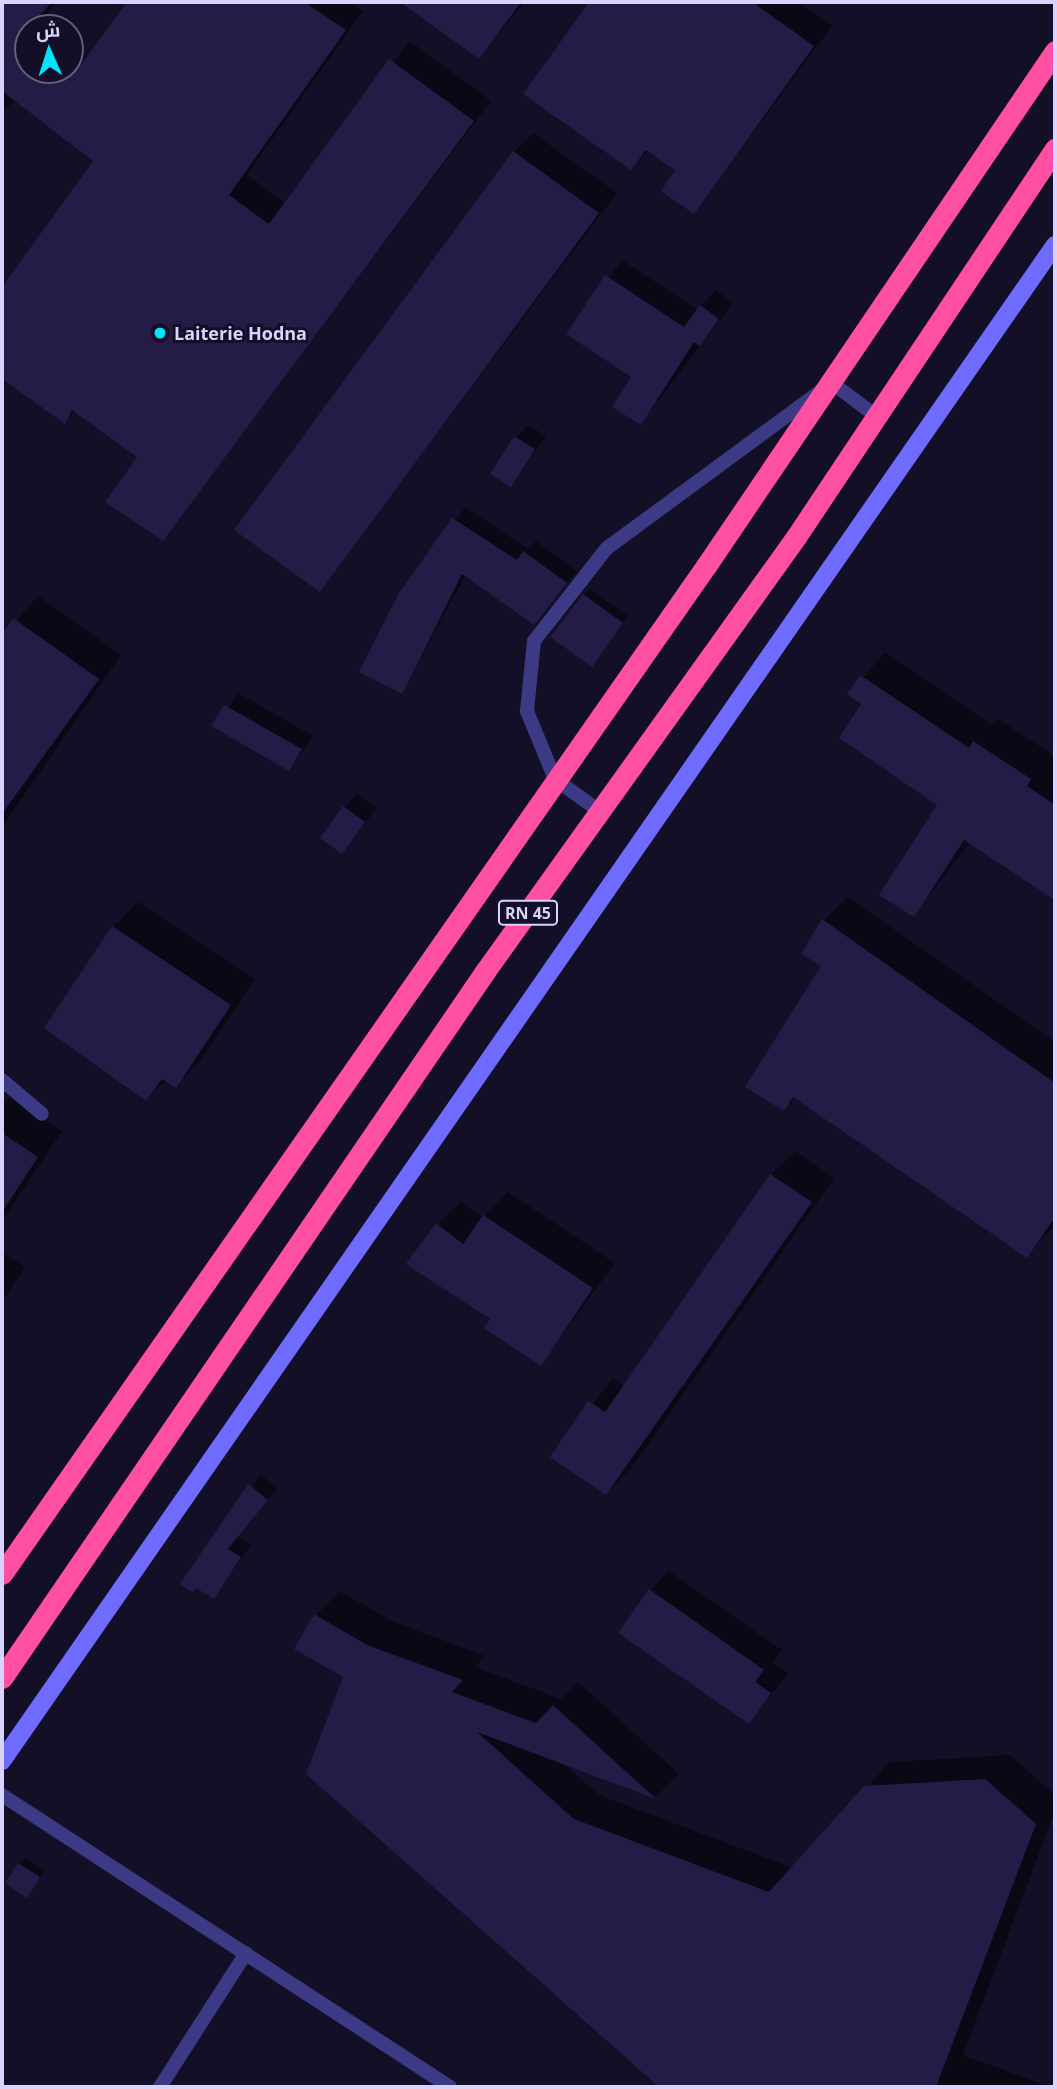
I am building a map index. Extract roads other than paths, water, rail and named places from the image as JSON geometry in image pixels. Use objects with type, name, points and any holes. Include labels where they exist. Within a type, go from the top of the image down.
[{"type":"highway","name":"RN 45","points":[[2,1574],[832,383],[1055,51]]},
{"type":"highway","name":"RN 45","points":[[2,1678],[486,970],[602,813],[1055,148]]},
{"type":"main road","points":[[2,1761],[1055,245]]},
{"type":"lane","points":[[602,813],[555,779],[527,711],[534,641],[607,548],[832,383],[875,415]]},
{"type":"lane","points":[[2,1080],[42,1114]]},
{"type":"lane","points":[[2,1795],[450,2087]]},
{"type":"lane","points":[[160,2087],[246,1953]]},
{"type":"place","name":"Laiterie Hodna","points":[[160,333]]}]
